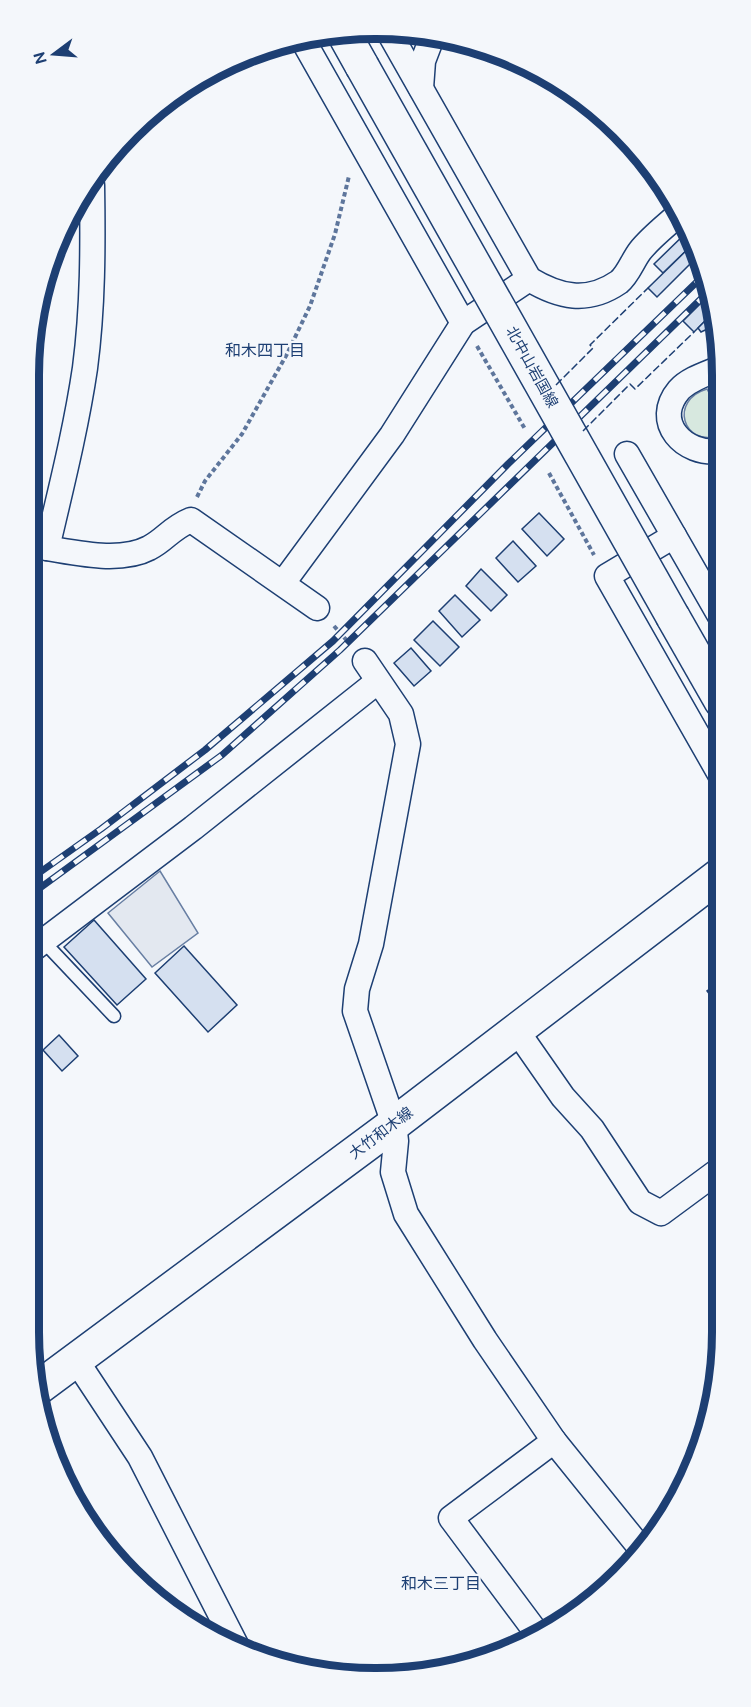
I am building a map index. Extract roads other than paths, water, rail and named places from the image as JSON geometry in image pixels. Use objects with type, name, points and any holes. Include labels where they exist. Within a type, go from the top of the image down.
[{"type":"main road","name":"北中山岩国線","points":[[348,40],[712,685]]},
{"type":"main road","name":"大竹和木線","points":[[43,1384],[517,1032],[712,881]]},
{"type":"street","points":[[393,40],[528,279],[549,291],[570,297],[590,296],[620,281],[641,250],[673,220]]},
{"type":"street","points":[[421,88],[423,61],[430,43]]},
{"type":"street","points":[[305,46],[463,322]]},
{"type":"street","points":[[39,543],[70,452],[85,367],[93,270],[92,195]]},
{"type":"street","points":[[283,583],[392,435],[463,322],[528,279]]},
{"type":"street","points":[[712,372],[692,380],[679,390],[671,405],[670,422],[677,437],[689,448],[705,453],[712,452]]},
{"type":"street","points":[[627,454],[712,602]]},
{"type":"street","points":[[39,546],[121,557],[149,548],[175,526],[191,520],[317,608]]},
{"type":"street","points":[[674,536],[607,576],[712,760]]},
{"type":"street","points":[[365,661],[377,682],[401,714],[408,744],[371,944],[357,989],[355,1011],[394,1124],[396,1141],[393,1172],[406,1214],[485,1340],[554,1441],[636,1543]]},
{"type":"street","points":[[39,944],[193,828],[377,682]]},
{"type":"street","points":[[517,1032],[563,1097],[592,1129],[640,1202],[661,1213],[712,1175]]},
{"type":"street","points":[[76,1360],[140,1457],[231,1635]]},
{"type":"street","points":[[533,1628],[451,1518],[554,1441]]},
{"type":"lane","points":[[39,949],[114,1016]]},
{"type":"railway","points":[[39,873],[205,750],[333,641],[508,464],[698,280]]},
{"type":"railway","points":[[39,889],[222,755],[340,650],[703,297]]},
{"type":"district","name":"和木四丁目","points":[[265,350]]},
{"type":"district","name":"和木三丁目","points":[[441,1583]]}]
